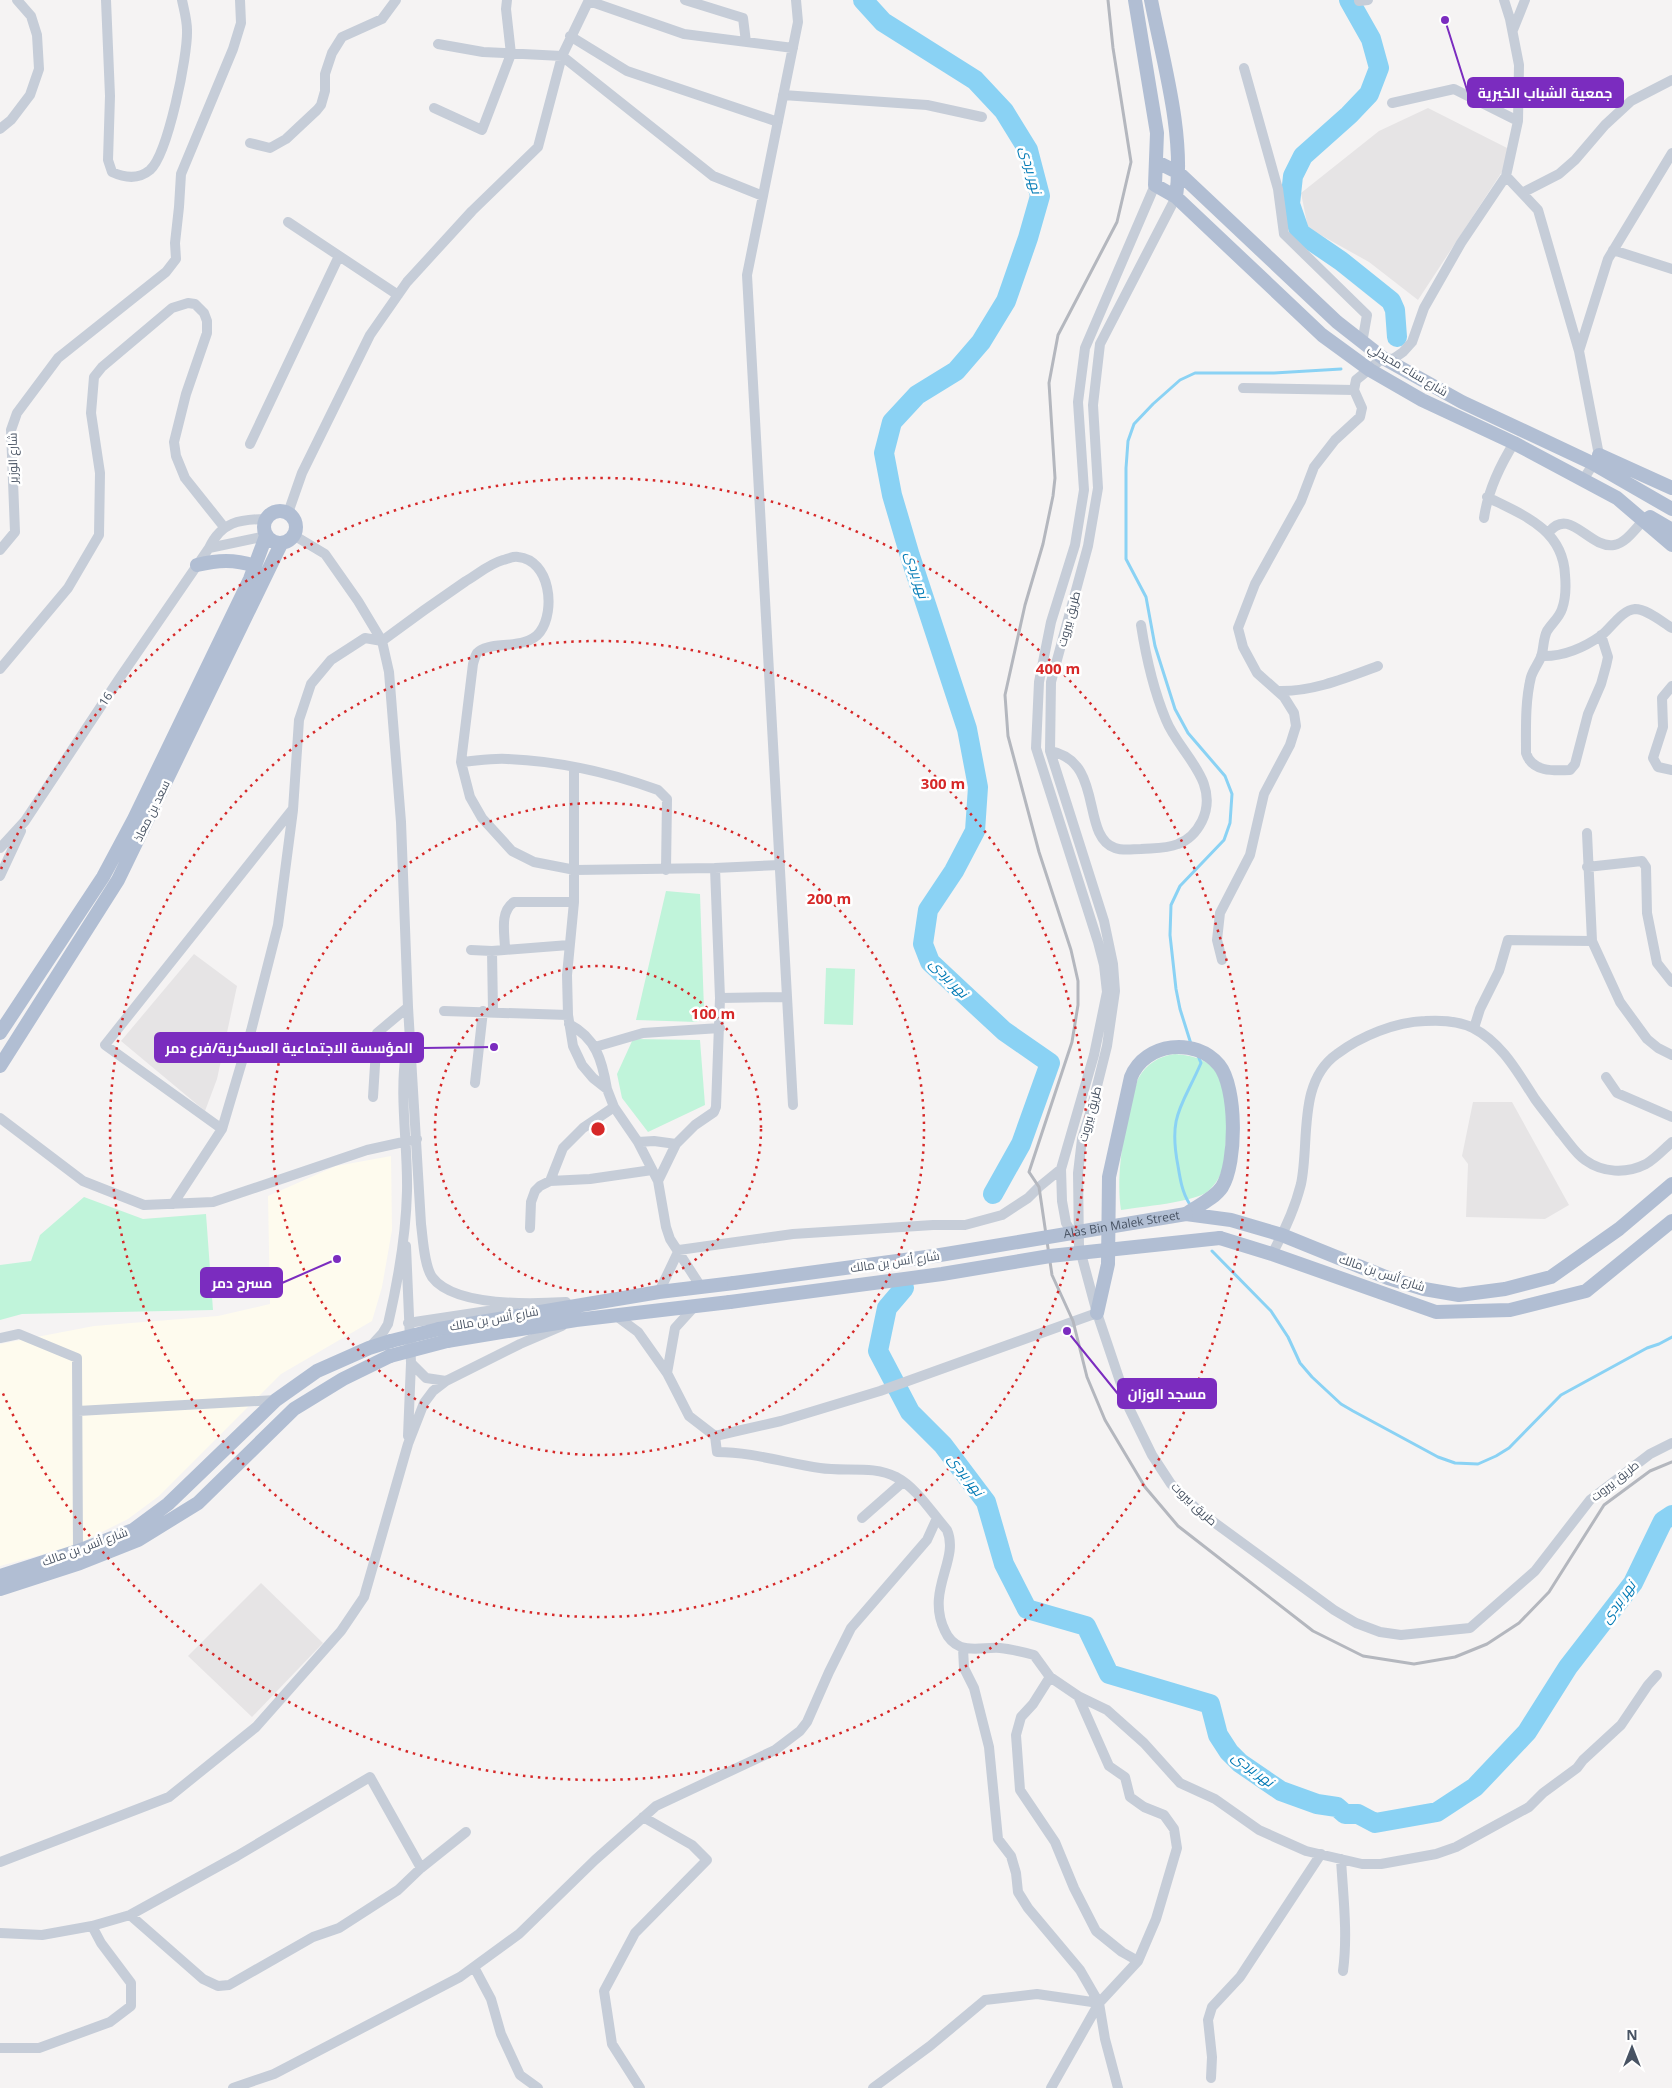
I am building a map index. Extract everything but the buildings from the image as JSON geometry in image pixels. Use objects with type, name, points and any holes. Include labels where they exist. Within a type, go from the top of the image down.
[{"type":"main road","points":[[1135,0],[1157,133],[1155,185],[1176,197],[1322,335],[1370,370],[1422,400],[1514,443],[1617,498],[1672,530]]},
{"type":"main road","points":[[1151,0],[1176,131],[1179,173],[1176,197]]},
{"type":"main road","name":"شارع سناء محيدلي","points":[[1157,162],[1179,173],[1337,322],[1383,358],[1462,402],[1595,459],[1672,509]]},
{"type":"main road","points":[[1595,459],[1672,488]]},
{"type":"main road","points":[[1617,498],[1672,545]]},
{"type":"main road","points":[[284,511],[288,513],[293,516],[297,526],[295,536],[286,543],[272,542],[266,536],[264,527],[266,519],[274,512],[284,511]]},
{"type":"main road","name":"سعد بن معاذ","points":[[0,1033],[103,876],[134,819],[255,566],[266,536]]},
{"type":"main road","name":"سعد بن معاذ","points":[[0,1066],[118,880],[281,544]]},
{"type":"main road","points":[[197,565],[218,560],[233,560],[255,566]]},
{"type":"main road","points":[[1097,1313],[1108,1264],[1109,1177],[1131,1077],[1134,1070],[1147,1056],[1168,1048],[1189,1047],[1212,1058],[1227,1078],[1232,1104],[1230,1162],[1222,1187],[1213,1196],[1186,1214]]},
{"type":"main road","name":"شارع أنس بن مالك","points":[[1186,1214],[1231,1220],[1282,1235],[1388,1278],[1424,1289],[1459,1295],[1496,1290],[1551,1277],[1619,1229],[1672,1184]]},
{"type":"main road","name":"Alas Bin Malek Street","points":[[1058,1236],[1186,1214]]},
{"type":"main road","name":"شارع أنس بن مالك","points":[[0,1589],[80,1563],[138,1540],[198,1502],[294,1409],[343,1379],[390,1356],[447,1341],[576,1320],[933,1276],[1050,1256],[1220,1238],[1272,1254],[1436,1312],[1510,1310],[1586,1291],[1672,1221]]},
{"type":"main road","name":"شارع أنس بن مالك","points":[[0,1576],[78,1551],[133,1530],[168,1504],[276,1400],[317,1371],[369,1348],[440,1329],[614,1299],[934,1256],[1058,1236]]},
{"type":"street","points":[[0,129],[10,120],[30,95],[39,69],[37,35],[31,16],[17,0]]},
{"type":"street","points":[[106,0],[110,96],[108,160],[112,172],[122,177],[138,177],[151,169],[158,160],[165,145],[186,51],[188,28],[182,0]]},
{"type":"street","name":"شارع الوزير","points":[[0,550],[15,532],[11,430],[17,413],[58,358],[166,272],[176,259],[175,243],[181,174],[233,49],[241,24],[240,0]]},
{"type":"street","points":[[250,143],[270,148],[286,139],[317,110],[321,105],[325,91],[326,74],[332,54],[342,37],[382,19],[396,0]]},
{"type":"street","points":[[434,108],[482,130],[511,54],[506,9],[507,0]]},
{"type":"street","points":[[288,513],[302,473],[370,335],[407,282],[472,211],[538,147],[562,56],[589,0],[684,34],[793,48]]},
{"type":"street","points":[[685,0],[743,18],[746,42]]},
{"type":"street","points":[[794,1105],[747,275],[798,22],[796,0]]},
{"type":"street","points":[[1222,960],[1217,940],[1220,913],[1250,854],[1264,794],[1294,735],[1296,718],[1278,691],[1257,674],[1243,647],[1238,628],[1255,584],[1301,501],[1314,467],[1335,440],[1360,417],[1362,408],[1354,390],[1356,380],[1383,358],[1393,359],[1412,342],[1424,308],[1456,251],[1506,176],[1518,121],[1519,65],[1504,0]]},
{"type":"street","points":[[1512,31],[1525,0]]},
{"type":"street","points":[[570,36],[626,71],[778,122]]},
{"type":"street","points":[[438,44],[483,52],[562,56],[712,176],[763,196]]},
{"type":"street","points":[[1244,68],[1278,189],[1284,234],[1367,315],[1362,343]]},
{"type":"street","points":[[1522,193],[1559,174],[1575,160],[1605,126],[1631,101],[1672,80]]},
{"type":"street","points":[[1392,103],[1454,89],[1518,121]]},
{"type":"street","points":[[783,95],[927,105],[982,117]]},
{"type":"street","points":[[1579,351],[1608,259],[1672,153]]},
{"type":"street","points":[[1506,176],[1538,210],[1579,351],[1595,459],[1583,480]]},
{"type":"street","points":[[1079,1246],[1066,1223],[1062,1201],[1061,1169],[1094,1055],[1107,992],[1104,965],[1098,942],[1036,748],[1039,682],[1051,622],[1075,545],[1084,490],[1078,402],[1085,348],[1155,185]]},
{"type":"street","name":"طريق بيروت","points":[[1176,197],[1100,344],[1093,405],[1098,488],[1088,546],[1051,682],[1050,751],[1104,921],[1113,964],[1115,991],[1107,1046],[1082,1138],[1078,1173],[1079,1246],[1097,1313],[1139,1430],[1171,1484],[1200,1512],[1294,1582],[1356,1623],[1380,1632],[1400,1635],[1470,1628],[1535,1571],[1590,1500],[1650,1454],[1672,1443]]},
{"type":"street","points":[[288,222],[398,295]]},
{"type":"street","points":[[1613,250],[1672,270]]},
{"type":"street","points":[[250,444],[339,256]]},
{"type":"street","points":[[0,669],[68,588],[99,535],[100,473],[91,412],[94,377],[102,367],[172,308],[188,303],[195,304],[204,313],[207,321],[207,333],[186,394],[174,442],[176,456],[185,478],[224,527],[243,520],[266,519]]},
{"type":"street","points":[[1242,388],[1354,390]]},
{"type":"street","points":[[1484,518],[1487,496],[1514,443]]},
{"type":"street","points":[[1487,496],[1540,525],[1549,532],[1563,558],[1566,585],[1562,610],[1547,632],[1542,656],[1532,675],[1528,692],[1526,753],[1528,761],[1539,768],[1549,771],[1570,770],[1576,764],[1588,714],[1601,684],[1608,657],[1602,635]]},
{"type":"street","points":[[1549,532],[1560,523],[1569,525],[1599,542],[1614,545],[1625,539],[1643,521]]},
{"type":"street","name":"16","points":[[0,848],[25,821],[209,548],[214,537],[224,527]]},
{"type":"street","points":[[209,548],[266,536]]},
{"type":"street","points":[[295,536],[325,554],[358,600],[382,641],[390,672],[401,822],[408,1007],[423,1240],[425,1256],[432,1277],[453,1293],[494,1302],[543,1303],[614,1299]]},
{"type":"street","points":[[173,1204],[222,1129],[251,1032],[278,925],[292,810],[299,720],[311,684],[331,660],[365,638],[382,641],[432,604],[495,562],[517,557],[533,563],[546,582],[550,602],[547,622],[538,634],[526,642],[482,649],[476,654],[473,664],[461,762],[470,797],[482,818],[512,852],[534,862],[575,870],[666,870],[780,865]]},
{"type":"street","points":[[1542,656],[1560,656],[1602,635],[1629,611],[1636,609],[1657,618],[1672,628]]},
{"type":"street","points":[[1050,751],[1064,755],[1076,764],[1080,770],[1100,832],[1108,845],[1123,849],[1171,847],[1186,840],[1199,828],[1206,806],[1204,781],[1192,760],[1173,736],[1158,701],[1144,648],[1141,625]]},
{"type":"street","points":[[1278,691],[1310,688],[1378,666]]},
{"type":"street","points":[[1672,686],[1662,698],[1664,726],[1653,758],[1658,767],[1672,770]]},
{"type":"street","points":[[461,762],[505,758],[574,767],[658,790],[667,799],[666,870]]},
{"type":"street","points":[[574,767],[575,870],[574,902],[569,945],[569,1019],[573,1046],[582,1065],[593,1078],[607,1089]]},
{"type":"street","points":[[222,1129],[105,1045],[292,810]]},
{"type":"street","points":[[0,876],[25,821]]},
{"type":"street","points":[[1587,833],[1587,867],[1592,941],[1620,1002],[1647,1038],[1658,1048],[1672,1055]]},
{"type":"street","points":[[1587,867],[1642,861],[1644,863],[1646,867],[1646,913],[1657,963],[1672,982]]},
{"type":"street","points":[[658,1182],[676,1144],[695,1125],[714,1112],[716,1107],[720,998],[715,868]]},
{"type":"street","points":[[505,950],[504,913],[514,902],[574,902]]},
{"type":"street","points":[[1474,1028],[1480,1009],[1499,971],[1508,940],[1592,941]]},
{"type":"street","points":[[471,950],[492,952],[569,945]]},
{"type":"street","points":[[475,1083],[488,1011],[492,952]]},
{"type":"street","points":[[720,998],[787,997]]},
{"type":"street","points":[[373,1097],[377,1032],[408,1007]]},
{"type":"street","points":[[444,1011],[488,1011],[569,1019],[589,1038],[595,1047],[614,1107],[638,1142],[658,1182],[670,1239],[679,1250],[701,1287]]},
{"type":"street","points":[[1272,1254],[1282,1235],[1301,1183],[1308,1112],[1319,1072],[1326,1063],[1350,1045],[1398,1025],[1432,1021],[1462,1024],[1474,1028],[1511,1062],[1536,1100],[1576,1153],[1600,1168],[1612,1171],[1625,1171],[1647,1163],[1672,1142]]},
{"type":"street","points":[[595,1047],[643,1034],[720,1028]]},
{"type":"street","points":[[408,1444],[411,1363],[405,1225],[407,1189],[404,1072],[405,1056],[410,1036]]},
{"type":"street","points":[[1606,1077],[1617,1093],[1672,1117]]},
{"type":"street","points":[[550,1181],[563,1148],[583,1128],[614,1107]]},
{"type":"street","points":[[0,1118],[82,1181],[144,1205],[212,1202],[367,1150],[417,1139]]},
{"type":"street","points":[[638,1142],[654,1141],[676,1144]]},
{"type":"street","points":[[679,1250],[793,1234],[933,1225],[965,1225],[1002,1215],[1028,1198],[1039,1186],[1061,1169]]},
{"type":"street","points":[[530,1228],[531,1202],[535,1191],[550,1181],[590,1179],[652,1170]]},
{"type":"street","points":[[369,1348],[382,1334],[388,1324],[405,1225]]},
{"type":"street","points":[[659,1292],[679,1250]]},
{"type":"street","points":[[408,1323],[543,1303]]},
{"type":"street","points":[[667,1372],[675,1328],[695,1306]]},
{"type":"street","points":[[715,1436],[781,1421],[880,1391],[1097,1313]]},
{"type":"street","points":[[615,1315],[638,1332],[667,1372],[689,1416],[715,1436],[717,1452],[736,1452],[821,1468],[881,1472],[890,1474],[903,1482],[947,1530],[950,1539],[950,1549],[941,1580],[938,1608],[942,1625],[953,1642],[963,1648],[1000,1648],[1034,1654],[1050,1676],[1078,1696],[1108,1710],[1144,1743],[1180,1782],[1216,1799],[1259,1830],[1306,1851],[1362,1864],[1381,1864],[1436,1854],[1472,1839],[1529,1806],[1543,1793],[1577,1768],[1620,1725],[1657,1675]]},
{"type":"street","points":[[0,1862],[170,1797],[256,1728],[341,1631],[364,1597],[408,1444],[424,1403],[433,1391],[446,1381],[520,1344],[576,1320]]},
{"type":"street","points":[[0,1338],[19,1334],[77,1358],[78,1551]]},
{"type":"street","points":[[411,1363],[426,1378],[446,1381]]},
{"type":"street","points":[[78,1411],[276,1400]]},
{"type":"street","points":[[862,1518],[903,1482]]},
{"type":"street","points":[[233,2088],[258,2080],[287,2067],[434,1991],[474,1967],[519,1934],[643,1817],[667,1800],[775,1750],[800,1730],[814,1710],[828,1672],[851,1628],[927,1540],[937,1518]]},
{"type":"street","points":[[963,1648],[964,1668],[974,1688],[989,1748],[998,1839],[1011,1856],[1016,1873],[1018,1892],[1028,1908],[1080,1970],[1099,2003],[1105,2040],[1118,2088]]},
{"type":"street","points":[[1050,1676],[1033,1704],[1021,1717],[1016,1735],[1020,1790],[1055,1842],[1074,1888],[1096,1931],[1122,1952],[1138,1961]]},
{"type":"street","points":[[1051,2088],[1099,2003],[1138,1961],[1156,1919],[1177,1848],[1174,1829],[1164,1815],[1144,1807],[1130,1797],[1125,1777],[1109,1766],[1078,1696]]},
{"type":"street","points":[[0,1934],[42,1935],[92,1926],[130,1914],[237,1856],[370,1777],[421,1868]]},
{"type":"street","points":[[640,2088],[612,2044],[604,1991],[634,1933],[707,1860],[692,1845],[643,1817]]},
{"type":"street","points":[[130,1914],[203,1979],[218,1986],[229,1985],[313,1937],[339,1928],[398,1890],[421,1868],[466,1832]]},
{"type":"street","points":[[1211,2078],[1212,2057],[1208,2020],[1212,2008],[1240,1977],[1320,1854]]},
{"type":"street","points":[[1341,1859],[1345,1901],[1346,1950],[1343,1971]]},
{"type":"street","points":[[0,2048],[39,2048],[110,2022],[132,2006],[132,1983],[101,1943],[92,1926]]},
{"type":"street","points":[[474,1967],[491,1999],[501,2034],[520,2075],[538,2088]]},
{"type":"street","points":[[873,2088],[930,2046],[985,2000],[1037,1994],[1099,2003]]},
{"type":"shaded area","points":[[1428,108],[1515,152],[1418,300],[1369,262],[1308,228],[1301,193],[1379,131]]},
{"type":"shaded area","points":[[194,954],[237,986],[217,1079],[205,1111],[121,1041]]},
{"type":"shaded area","points":[[1473,1102],[1512,1102],[1569,1205],[1545,1219],[1466,1217],[1468,1164],[1462,1156]]},
{"type":"shaded area","points":[[391,1156],[392,1230],[382,1287],[372,1321],[281,1374],[159,1496],[128,1519],[74,1546],[0,1566],[0,1344],[94,1326],[218,1316],[270,1304],[268,1196],[336,1166]]},
{"type":"shaded area","points":[[261,1583],[323,1643],[252,1717],[188,1656]]},
{"type":"green space","points":[[666,891],[700,894],[704,1010],[697,1022],[636,1020]]},
{"type":"green space","points":[[826,968],[855,969],[853,1025],[824,1024]]},
{"type":"green space","points":[[633,1039],[700,1040],[705,1105],[648,1132],[622,1098],[617,1074]]},
{"type":"green space","points":[[1175,1054],[1191,1056],[1206,1062],[1214,1069],[1223,1086],[1226,1103],[1226,1128],[1222,1170],[1214,1185],[1200,1196],[1153,1206],[1121,1210],[1119,1179],[1123,1144],[1129,1109],[1138,1079],[1145,1069],[1154,1062]]},
{"type":"green space","points":[[84,1197],[143,1219],[206,1214],[213,1310],[22,1314],[0,1320],[0,1265],[31,1261],[40,1235]]},
{"type":"waterway","name":"نهر بردى","points":[[863,0],[883,22],[975,80],[1004,111],[1028,150],[1040,196],[1028,238],[1006,301],[981,342],[956,371],[917,395],[892,422],[884,453],[892,495],[910,556],[967,729],[978,787],[975,831],[954,871],[928,910],[923,944],[930,962],[962,992],[1004,1031],[1050,1063],[1021,1144],[993,1194]]},
{"type":"waterway","points":[[1349,0],[1371,39],[1379,68],[1369,94],[1349,115],[1303,156],[1293,176],[1290,204],[1300,233],[1341,261],[1391,301],[1395,310],[1397,337]]},
{"type":"waterway","points":[[1191,1044],[1176,989],[1170,935],[1171,905],[1180,886],[1224,840],[1230,823],[1232,794],[1225,776],[1188,733],[1175,709],[1155,646],[1146,597],[1126,559],[1126,468],[1128,441],[1134,424],[1153,404],[1180,380],[1195,373],[1274,373],[1341,369]]},
{"type":"waterway","points":[[1189,1203],[1181,1180],[1175,1149],[1175,1135],[1179,1112],[1201,1063],[1198,1056]]},
{"type":"waterway","points":[[1212,1251],[1271,1311],[1288,1337],[1300,1363],[1341,1404],[1438,1457],[1455,1463],[1478,1464],[1496,1456],[1509,1448],[1561,1395],[1647,1348],[1672,1337]]},
{"type":"waterway","name":"نهر بردى","points":[[904,1288],[887,1308],[878,1351],[910,1412],[943,1445],[986,1502],[1004,1564],[1027,1609],[1086,1626],[1109,1674],[1210,1704],[1218,1735],[1229,1752],[1240,1763],[1281,1791],[1317,1804],[1337,1807],[1345,1814],[1358,1814],[1375,1823],[1437,1812],[1475,1787],[1527,1732],[1568,1667],[1633,1583],[1663,1521],[1672,1515]]},
{"type":"railway","points":[[1108,0],[1113,48],[1131,162],[1117,222],[1058,335],[1049,383],[1055,478],[1053,496],[1043,544],[1025,605],[1005,695],[1008,736],[1039,852],[1071,950],[1078,981],[1078,1005],[1072,1042],[1029,1172],[1039,1187],[1052,1275],[1073,1321],[1087,1377],[1105,1420],[1145,1487],[1178,1526],[1313,1631],[1363,1656],[1414,1664],[1455,1657],[1487,1644],[1519,1623],[1549,1592],[1604,1505],[1650,1471],[1672,1462]]},
{"type":"place","name":"جمعية الشباب الخيرية","points":[[1445,20]]},
{"type":"place","name":"المؤسسة الاجتماعية العسكرية/فرع دمر","points":[[494,1047]]},
{"type":"place","name":"مسرح دمر","points":[[337,1259]]},
{"type":"place","name":"مسجد الوزان","points":[[1067,1331]]}]
